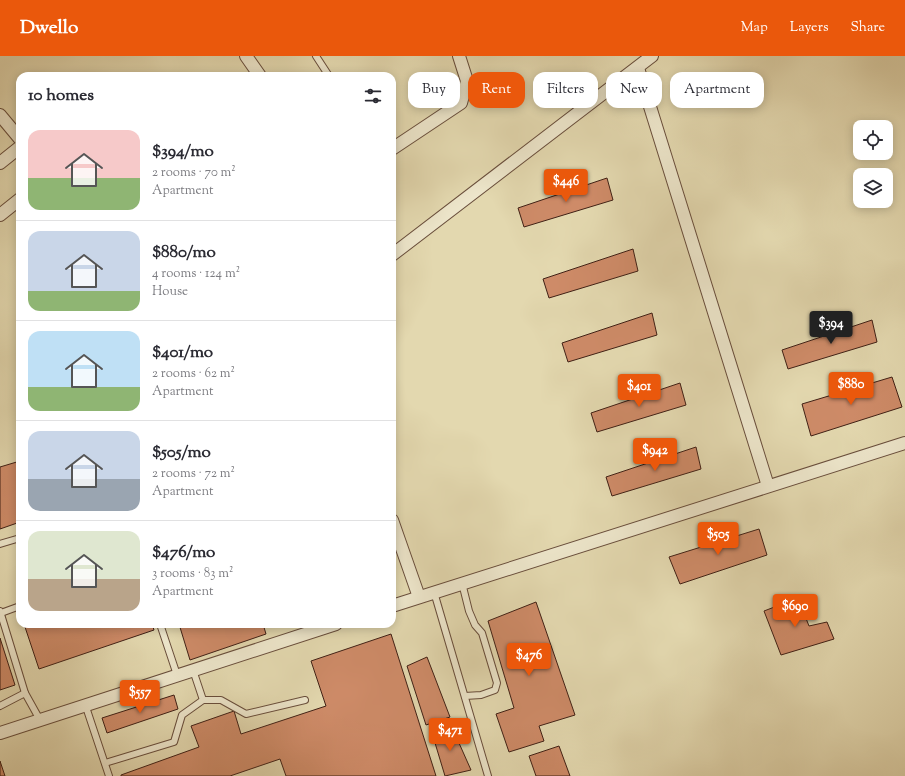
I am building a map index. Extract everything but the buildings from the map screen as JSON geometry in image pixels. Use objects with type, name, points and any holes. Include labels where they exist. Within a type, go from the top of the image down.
[{"type":"street","points":[[246,56],[257,72]]},
{"type":"street","points":[[396,146],[461,103],[467,81],[459,56]]},
{"type":"street","points":[[396,252],[652,56]]},
{"type":"street","points":[[638,68],[768,486]]},
{"type":"street","points":[[0,115],[16,134]]},
{"type":"street","points":[[0,164],[16,150]]},
{"type":"street","points":[[0,215],[16,202]]},
{"type":"street","points":[[396,605],[905,443]]},
{"type":"street","points":[[396,531],[419,597]]},
{"type":"street","points":[[0,733],[85,704],[324,628]]},
{"type":"lane","points":[[316,56],[326,72]]},
{"type":"lane","points":[[0,544],[16,539]]},
{"type":"lane","points":[[462,583],[469,611],[475,625],[482,632],[497,683],[495,690],[465,696]]},
{"type":"lane","points":[[434,592],[488,776]]},
{"type":"lane","points":[[16,607],[0,612],[24,693],[40,720]]},
{"type":"lane","points":[[161,628],[177,675]]},
{"type":"lane","points":[[194,670],[203,700]]},
{"type":"lane","points":[[0,706],[24,693]]},
{"type":"lane","points":[[105,763],[174,742],[182,714],[203,700],[221,700],[246,714],[306,700]]},
{"type":"lane","points":[[85,704],[109,776]]}]
